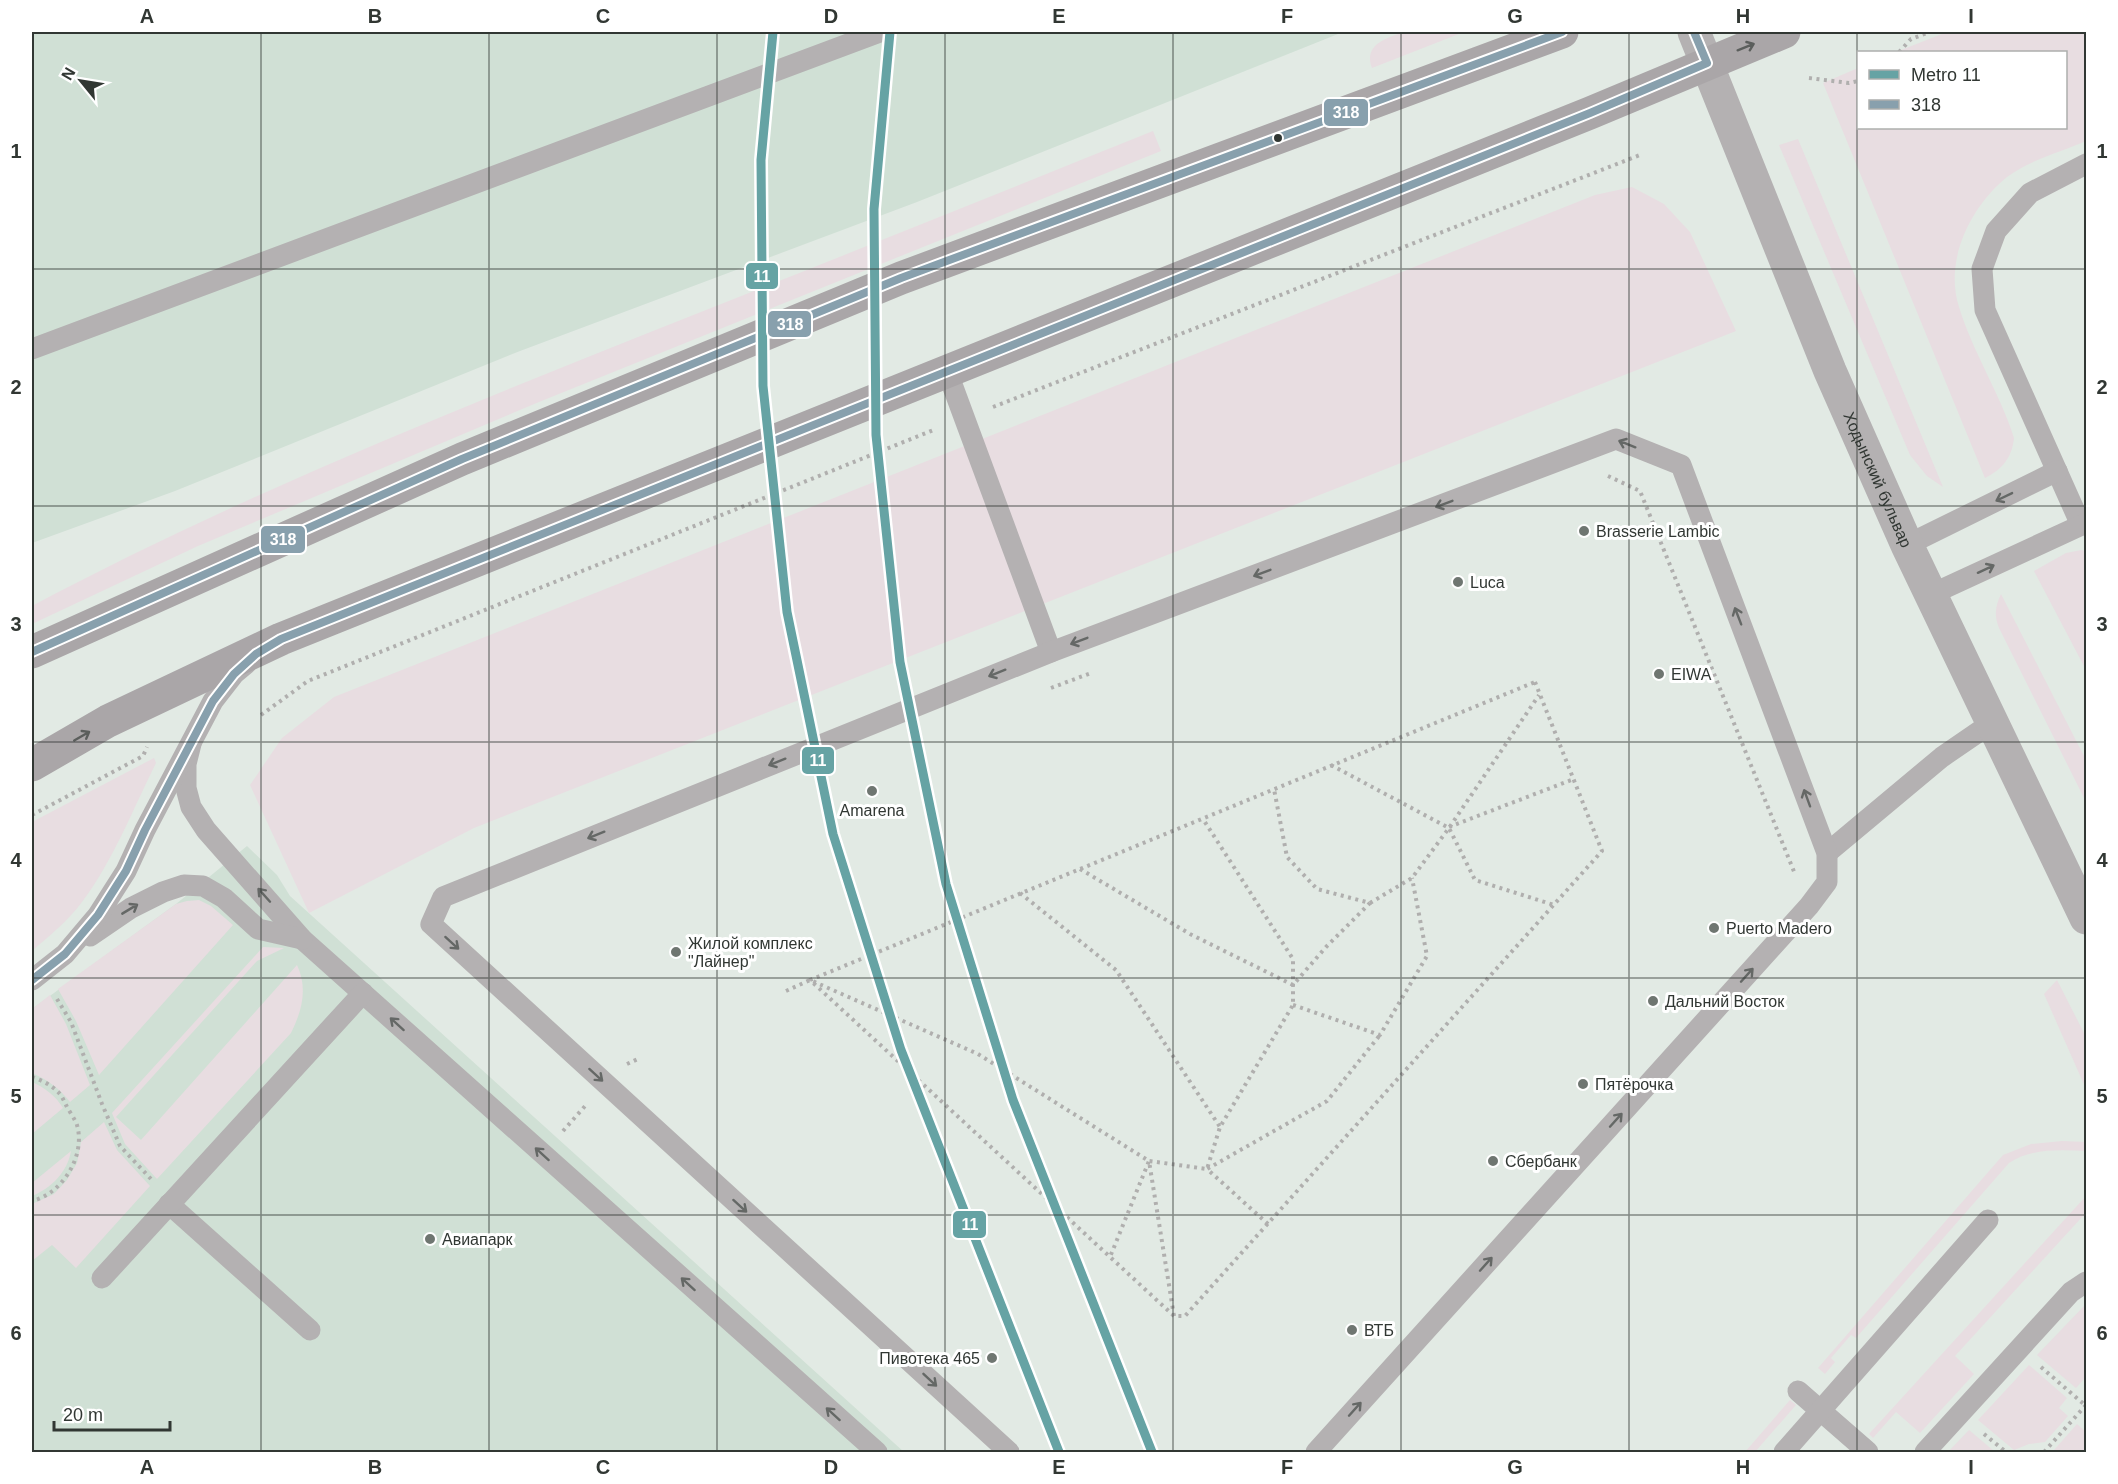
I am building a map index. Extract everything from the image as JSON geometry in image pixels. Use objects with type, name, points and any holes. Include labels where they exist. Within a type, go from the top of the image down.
[{"type":"street","points":[[33,648],[462,459],[901,278],[1562,32]]},
{"type":"street","name":"Ходынский бульвар","points":[[1694,32],[1830,371],[1907,544],[2086,918]]},
{"type":"street","points":[[32,765],[108,722],[281,639],[1590,113],[1784,32]]},
{"type":"lane","points":[[32,349],[880,32]]},
{"type":"lane","points":[[1932,594],[2084,524],[2078,498],[2057,471],[1985,310],[1982,269],[1996,231],[2030,193],[2086,164]]},
{"type":"lane","points":[[947,371],[1051,652]]},
{"type":"lane","points":[[1009,1452],[431,924],[443,897],[1051,652],[1616,439],[1681,465],[1827,853],[1827,882],[1809,906],[1316,1452]]},
{"type":"lane","points":[[1907,544],[2057,471]]},
{"type":"lane","points":[[65,954],[98,915],[126,870],[213,700],[234,674],[256,654],[281,639]]},
{"type":"lane","points":[[1827,853],[1942,756],[1993,722]]},
{"type":"lane","points":[[191,744],[186,764],[186,788],[191,807],[206,830],[302,939],[877,1452]]},
{"type":"lane","points":[[36,976],[131,908],[163,892],[184,885],[203,886],[224,898],[258,929],[302,939]]},
{"type":"lane","points":[[102,1278],[363,993]]},
{"type":"lane","points":[[169,1204],[310,1330]]},
{"type":"lane","points":[[1784,1452],[1988,1220]]},
{"type":"lane","points":[[1925,1452],[2071,1292],[2086,1282]]},
{"type":"lane","points":[[1798,1391],[1868,1452]]},
{"type":"path","points":[[1900,51],[1911,39],[1930,32]]},
{"type":"path","points":[[1809,78],[1849,83],[1857,81]]},
{"type":"path","points":[[1606,475],[1640,491],[1797,877]]},
{"type":"path","points":[[1047,690],[1092,672]]},
{"type":"path","points":[[786,991],[810,980],[1080,868],[1534,682],[1602,851],[1185,1316],[1174,1316],[810,980]]},
{"type":"path","points":[[1293,985],[1326,947],[1370,903],[1412,878],[1449,828],[1539,694]]},
{"type":"path","points":[[32,815],[143,756],[147,747]]},
{"type":"path","points":[[1331,765],[1449,828],[1475,880],[1554,905]]},
{"type":"path","points":[[1449,828],[1574,779]]},
{"type":"path","points":[[1274,789],[1287,856],[1317,889],[1370,903]]},
{"type":"path","points":[[1203,818],[1293,959],[1293,1005],[1220,1127],[1207,1169]]},
{"type":"path","points":[[1080,868],[1190,934],[1293,985]]},
{"type":"path","points":[[1207,1169],[1327,1101],[1380,1035],[1427,956],[1412,878]]},
{"type":"path","points":[[1020,893],[1116,970],[1220,1127]]},
{"type":"path","points":[[36,976],[71,1022],[120,1146],[158,1186]]},
{"type":"path","points":[[810,980],[978,1054],[1149,1161],[1207,1169],[1268,1224]]},
{"type":"path","points":[[1293,1005],[1380,1035]]},
{"type":"path","points":[[32,1077],[44,1082],[59,1093],[77,1125],[78,1144],[74,1162],[65,1179],[52,1192],[32,1202]]},
{"type":"path","points":[[1110,1257],[1149,1161]]},
{"type":"path","points":[[1149,1161],[1174,1316]]},
{"type":"path","points":[[2019,1348],[2086,1405],[2044,1452]]},
{"type":"shaded area","points":[[32,32],[1343,32],[917,202],[520,351],[175,491],[32,543]]},
{"type":"shaded area","points":[[1404,32],[1464,32],[1372,68],[1371,53],[1378,43]]},
{"type":"shaded area","points":[[1947,32],[2086,32],[2086,141],[2036,161],[2007,177],[1994,189],[1972,219],[1958,254],[1955,289],[1959,307],[2014,438],[2006,462],[1985,478],[1823,83],[1857,68],[1857,129],[2067,129],[2067,51],[1899,51]]},
{"type":"shaded area","points":[[1153,131],[1161,151],[539,402],[198,546],[32,624],[32,606],[183,530],[338,460]]},
{"type":"shaded area","points":[[1798,139],[1943,487],[1927,476],[1910,455],[1779,145]]},
{"type":"shaded area","points":[[1632,187],[1664,204],[1690,232],[1736,331],[474,828],[309,913],[250,785],[282,738],[334,697],[1595,195]]},
{"type":"shaded area","points":[[2086,551],[2086,670],[2034,571],[2066,553]]},
{"type":"shaded area","points":[[2001,594],[2086,760],[2086,802],[1999,628],[1996,611]]},
{"type":"shaded area","points":[[154,758],[156,763],[131,816],[93,886],[71,916],[32,951],[32,822]]},
{"type":"shaded area","points":[[247,846],[277,875],[290,896],[904,1452],[32,1452],[32,1009],[176,904]]},
{"type":"shaded area","points":[[199,900],[211,906],[233,925],[99,1075],[76,1021],[58,989],[176,904]]},
{"type":"shaded area","points":[[263,947],[284,948],[257,961],[116,1117],[141,1140],[297,965],[303,991],[298,1016],[291,1033],[157,1179],[125,1144],[112,1113]]},
{"type":"shaded area","points":[[2057,980],[2086,1037],[2086,1089],[2044,994]]},
{"type":"shaded area","points":[[50,995],[66,1024],[90,1085],[70,1102],[53,1085],[32,1073],[32,1009]]},
{"type":"shaded area","points":[[32,1082],[49,1092],[63,1108],[32,1134]]},
{"type":"shaded area","points":[[104,1122],[117,1150],[150,1186],[76,1268],[52,1245],[32,1261],[32,1204],[54,1194],[67,1180],[77,1163],[81,1142]]},
{"type":"shaded area","points":[[2062,1141],[2086,1142],[2086,1151],[2037,1152],[2009,1163],[1856,1338],[1851,1335],[1831,1358],[1835,1362],[1825,1374],[1818,1368],[2003,1155],[2031,1144]]},
{"type":"shaded area","points":[[71,1151],[66,1166],[57,1179],[46,1189],[32,1196],[32,1183]]},
{"type":"shaded area","points":[[2086,1196],[2086,1219],[2083,1216],[1955,1356],[1974,1374],[1920,1433],[1896,1412],[1873,1438],[1869,1434]]},
{"type":"shaded area","points":[[2086,1304],[2086,1380],[2084,1379],[2076,1388],[2037,1355]]},
{"type":"shaded area","points":[[2029,1365],[2067,1398],[2059,1408],[2068,1416],[2045,1442],[2029,1444],[2014,1450],[1978,1420]]},
{"type":"shaded area","points":[[1790,1400],[1796,1405],[1755,1452],[1745,1452]]},
{"type":"shaded area","points":[[2077,1424],[2086,1432],[2086,1452],[2054,1452],[2054,1450]]},
{"type":"shaded area","points":[[1969,1430],[1995,1452],[1948,1452]]},
{"type":"metro line","name":"11","points":[[773,32],[761,160],[763,386],[787,612],[833,834],[901,1050],[1059,1452]]},
{"type":"metro line","name":"11","points":[[890,32],[874,209],[876,435],[900,662],[946,884],[1013,1100],[1152,1452]]},
{"type":"transit line","name":"318","points":[[32,652],[462,459],[901,278],[1562,32]]},
{"type":"transit line","name":"318","points":[[32,980],[65,954],[98,915],[126,871],[213,701],[234,674],[256,654],[281,639],[1590,113],[1707,63],[1694,32]]},
{"type":"place","name":"Brasserie Lambic","points":[[1584,531]]},
{"type":"place","name":"Luca","points":[[1458,582]]},
{"type":"place","name":"EIWA","points":[[1659,674]]},
{"type":"place","name":"Amarena","points":[[872,791]]},
{"type":"place","name":"Puerto Madero","points":[[1714,928]]},
{"type":"place","name":"Жилой комплекс \"Лайнер\"","points":[[676,952]]},
{"type":"place","name":"Дальний Восток","points":[[1653,1001]]},
{"type":"place","name":"Пятёрочка","points":[[1583,1084]]},
{"type":"place","name":"Сбербанк","points":[[1493,1161]]},
{"type":"place","name":"Авиапарк","points":[[430,1239]]},
{"type":"place","name":"ВТБ","points":[[1352,1330]]},
{"type":"place","name":"Пивотека 465","points":[[992,1358]]}]
